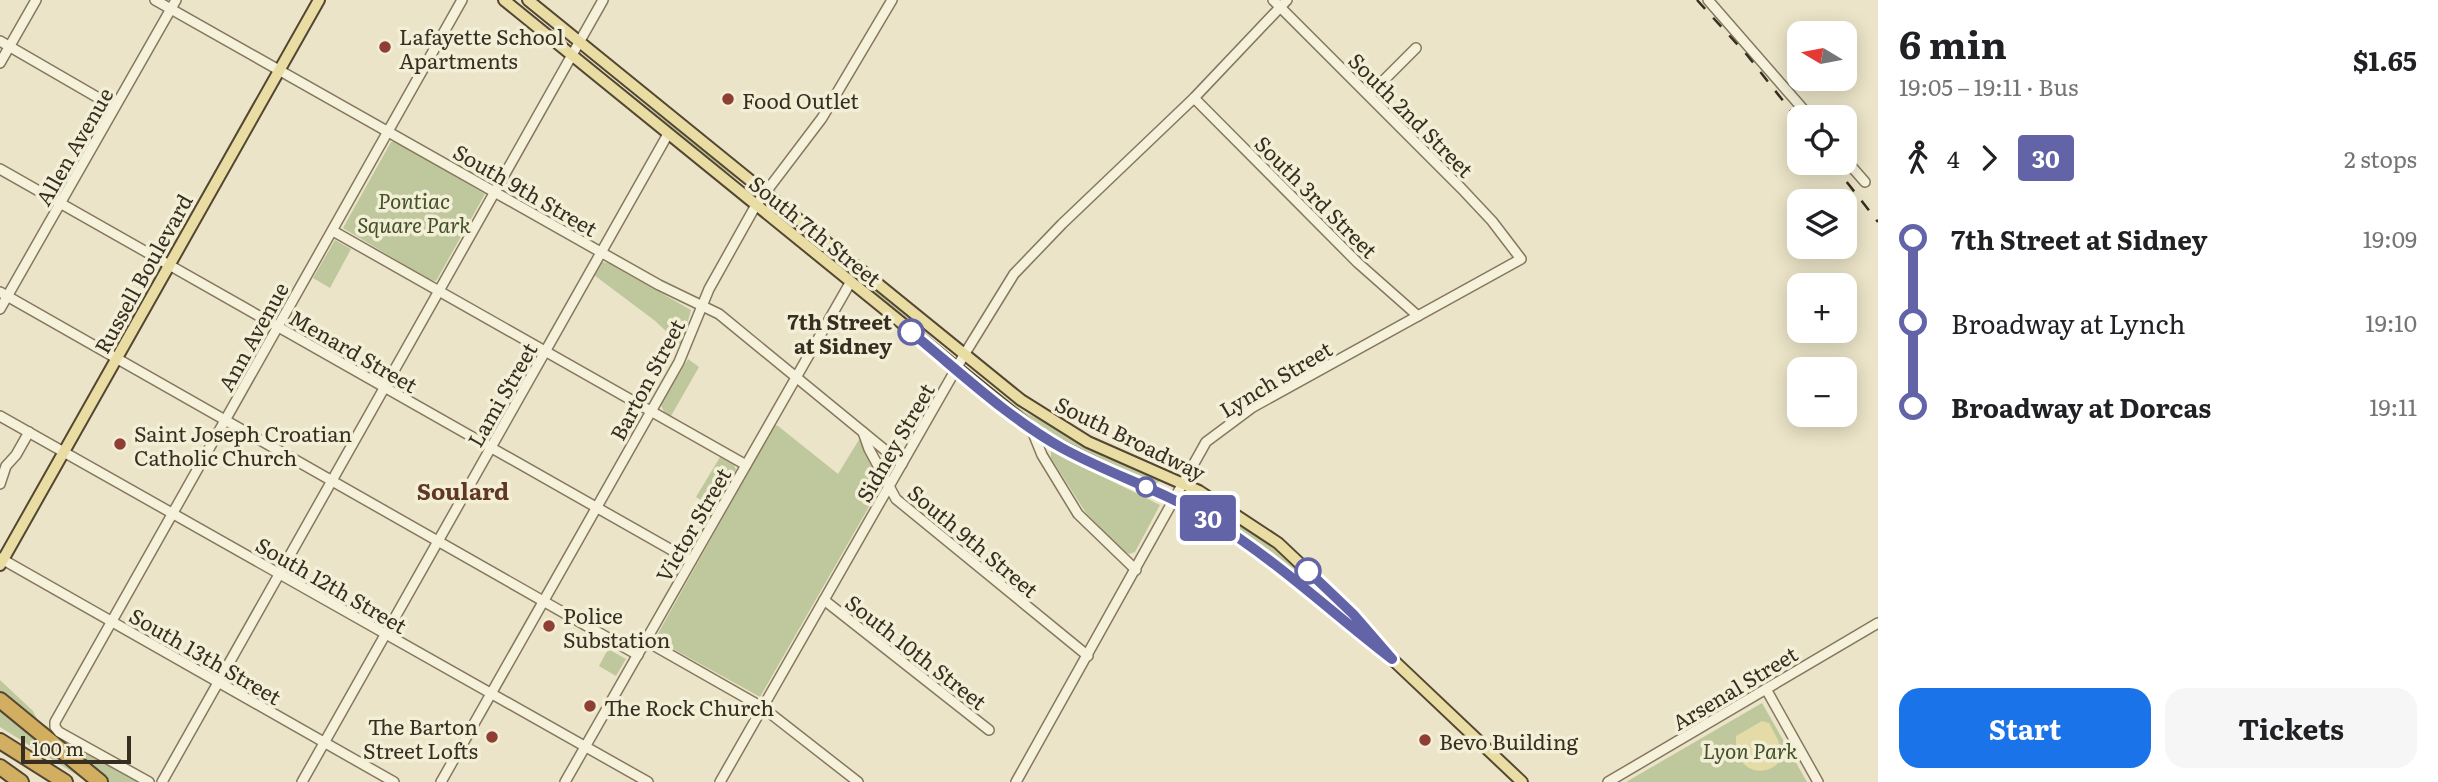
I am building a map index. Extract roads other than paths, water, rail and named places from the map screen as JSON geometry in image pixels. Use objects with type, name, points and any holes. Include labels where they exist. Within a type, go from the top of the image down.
[{"type":"highway","points":[[0,700],[100,782]]},
{"type":"highway","points":[[0,741],[65,782]]},
{"type":"highway","points":[[0,769],[18,780]]},
{"type":"main road","name":"Russell Boulevard","points":[[1,561],[318,0]]},
{"type":"main road","name":"South 7th Street","points":[[504,0],[1031,428]]},
{"type":"main road","name":"South 7th Street","points":[[528,0],[1007,390]]},
{"type":"main road","name":"South Broadway","points":[[1007,390],[1034,410],[1088,442],[1184,483],[1278,543],[1345,606],[1392,659]]},
{"type":"main road","name":"South Broadway","points":[[1031,428],[1092,464],[1174,500],[1245,542],[1392,659],[1522,782]]},
{"type":"street","points":[[0,64],[36,0]]},
{"type":"street","name":"South 9th Street","points":[[155,0],[174,5],[279,70],[659,285],[719,314],[902,464]]},
{"type":"street","name":"Ann Avenue","points":[[149,782],[60,732],[55,727],[55,722],[462,0]]},
{"type":"street","points":[[162,782],[603,0]]},
{"type":"street","name":"Barton Street","points":[[441,782],[684,352],[709,289],[756,205],[822,118],[892,0]]},
{"type":"street","points":[[1708,0],[1800,105]]},
{"type":"street","name":"South 2nd Street","points":[[1280,2],[1492,221],[1521,259]]},
{"type":"street","name":"Sidney Street","points":[[720,782],[964,355],[1014,274],[1062,224],[1194,98],[1280,2]]},
{"type":"street","name":"Allen Avenue","points":[[0,309],[4,294],[174,5]]},
{"type":"street","points":[[0,41],[114,107]]},
{"type":"street","points":[[1368,95],[1416,48]]},
{"type":"street","name":"South 3rd Street","points":[[1194,98],[1358,262],[1419,316]]},
{"type":"street","name":"Lami Street","points":[[302,782],[668,134]]},
{"type":"street","name":"Menard Street","points":[[0,169],[691,561]]},
{"type":"street","points":[[1857,173],[1865,182]]},
{"type":"street","points":[[333,231],[746,465]]},
{"type":"street","name":"Lynch Street","points":[[1016,782],[1206,442],[1253,407],[1521,259]]},
{"type":"street","name":"Victor Street","points":[[565,782],[850,283]]},
{"type":"street","points":[[4,294],[638,655]]},
{"type":"street","name":"South 12th Street","points":[[0,416],[648,782]]},
{"type":"street","name":"South 7th Street","points":[[1031,428],[1042,455],[1079,514],[1136,570]]},
{"type":"street","points":[[0,484],[6,466],[16,456],[29,432]]},
{"type":"street","name":"South 9th Street","points":[[863,432],[892,496],[1088,656]]},
{"type":"street","name":"South 13th Street","points":[[1,561],[112,621],[394,782]]},
{"type":"street","name":"South 10th Street","points":[[824,600],[989,730]]},
{"type":"street","name":"Arsenal Street","points":[[1608,782],[1878,622]]},
{"type":"street","points":[[646,640],[762,707],[858,782]]},
{"type":"street","points":[[1766,690],[1818,782]]},
{"type":"railway","points":[[1697,0],[1747,55],[1787,106]]},
{"type":"railway","points":[[1841,175],[1878,222]]},
{"type":"place","name":"Lafayette School Apartments","points":[[385,47]]},
{"type":"place","name":"Food Outlet","points":[[728,99]]},
{"type":"place","name":"7th Street at Sidney","points":[[911,332]]},
{"type":"place","name":"Saint Joseph Croatian Catholic Church","points":[[120,444]]},
{"type":"place","name":"Police Substation","points":[[549,626]]},
{"type":"place","name":"The Rock Church","points":[[590,706]]},
{"type":"place","name":"The Barton Street Lofts","points":[[492,737]]},
{"type":"place","name":"Bevo Building","points":[[1425,740]]},
{"type":"district","name":"Soulard","points":[[463,490]]},
{"type":"park label","name":"Pontiac Square Park","points":[[414,211]]},
{"type":"park label","name":"Lyon Park","points":[[1750,749]]}]
